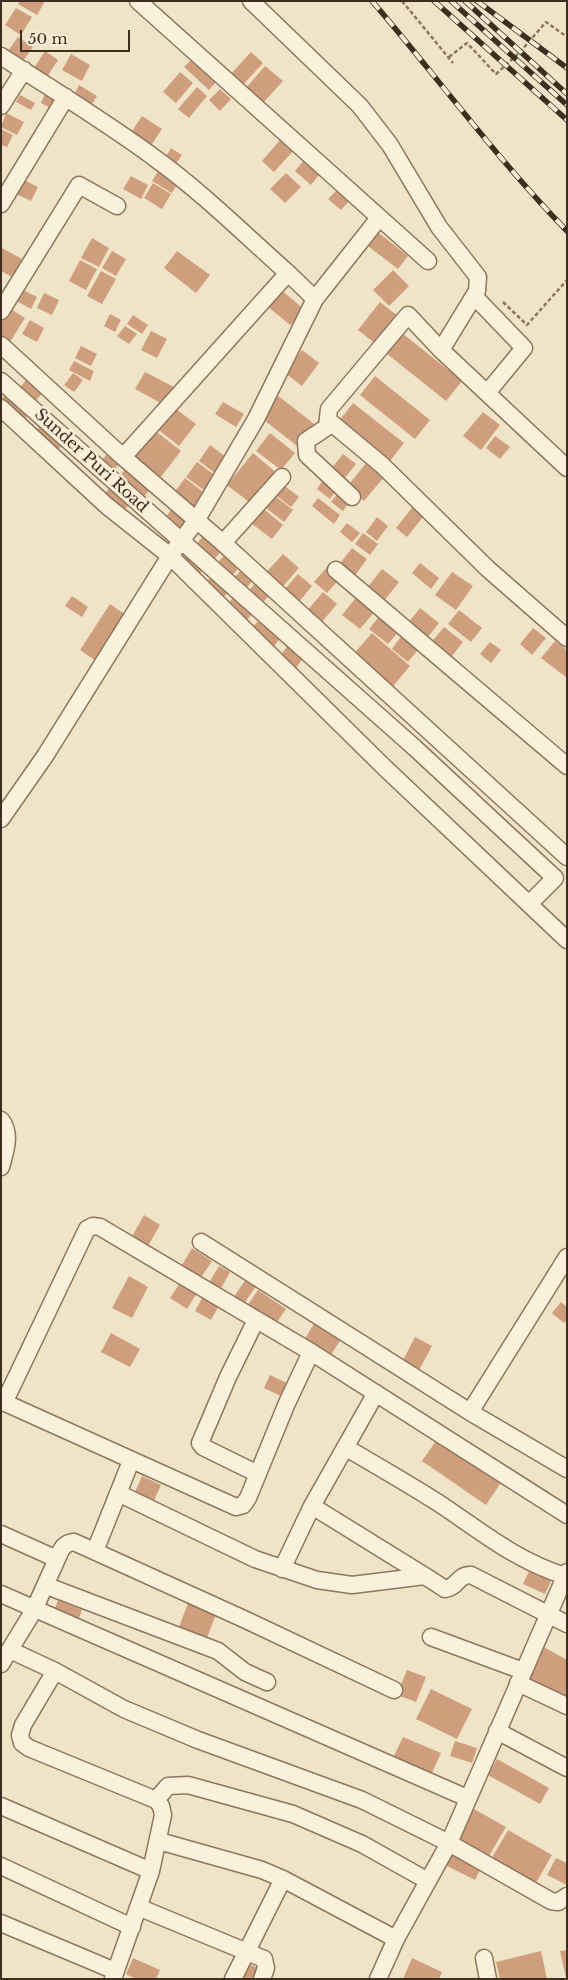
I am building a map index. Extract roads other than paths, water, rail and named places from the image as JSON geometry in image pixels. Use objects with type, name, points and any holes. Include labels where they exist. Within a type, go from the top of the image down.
[{"type":"street","points":[[138,1],[428,261]]},
{"type":"street","points":[[251,1],[354,100],[390,145],[439,227],[478,278],[479,285],[474,296],[441,350]]},
{"type":"street","points":[[1,56],[66,97],[184,180],[316,299]]},
{"type":"street","points":[[1,106],[24,70]]},
{"type":"street","points":[[1,204],[66,97]]},
{"type":"street","points":[[1,311],[79,185],[117,206]]},
{"type":"street","points":[[1,819],[45,756],[170,556],[196,521],[256,419],[316,299],[379,218]]},
{"type":"street","points":[[124,457],[288,273]]},
{"type":"street","points":[[474,296],[524,348],[487,393]]},
{"type":"street","points":[[352,497],[307,456],[306,440],[327,427],[329,409],[408,315],[441,350],[567,468]]},
{"type":"street","points":[[1,345],[124,457],[223,543],[567,857]]},
{"type":"street","name":"Sunder Puri Road","points":[[1,381],[180,542],[415,748],[554,878]]},
{"type":"street","points":[[1,408],[100,499],[170,556],[377,761],[567,940]]},
{"type":"street","points":[[328,420],[382,465],[488,569],[567,638]]},
{"type":"street","points":[[223,543],[282,477]]},
{"type":"street","points":[[336,570],[565,761]]},
{"type":"street","points":[[529,904],[567,865]]},
{"type":"street","points":[[1,1120],[5,1125],[8,1140],[1,1167]]},
{"type":"street","points":[[311,1352],[248,1498],[243,1505],[236,1507],[2,1402],[87,1229],[93,1226],[100,1227],[168,1265],[311,1352],[567,1514]]},
{"type":"street","points":[[201,1242],[470,1412],[567,1470]]},
{"type":"street","points":[[470,1412],[567,1257]]},
{"type":"street","points":[[256,1320],[228,1377],[200,1443],[203,1447],[258,1474]]},
{"type":"street","points":[[282,1569],[312,1506],[376,1393]]},
{"type":"street","points":[[345,1447],[441,1505],[498,1544],[541,1567],[566,1574],[448,1842],[396,1940],[378,1979]]},
{"type":"street","points":[[95,1551],[131,1461]]},
{"type":"street","points":[[118,1493],[282,1569],[317,1580],[352,1585],[425,1576]]},
{"type":"street","points":[[312,1506],[445,1589],[453,1587],[461,1577],[471,1575],[567,1624]]},
{"type":"street","points":[[1,1534],[57,1559]]},
{"type":"street","points":[[394,1690],[74,1542],[62,1547],[47,1586],[6,1657],[55,1671],[124,1709],[198,1740],[362,1800],[448,1842],[551,1901],[558,1902],[567,1896]]},
{"type":"street","points":[[47,1586],[218,1651],[246,1672],[267,1682]]},
{"type":"street","points":[[1,1594],[467,1798]]},
{"type":"street","points":[[431,1637],[521,1677],[567,1706]]},
{"type":"street","points":[[1,1923],[114,1975],[151,1871],[159,1841],[163,1815],[161,1806],[156,1800],[29,1748],[22,1743],[20,1734],[23,1725],[55,1671]]},
{"type":"street","points":[[497,1731],[567,1768]]},
{"type":"street","points":[[156,1800],[168,1786],[188,1784],[293,1814],[362,1844],[428,1882]]},
{"type":"street","points":[[1,1806],[151,1871]]},
{"type":"street","points":[[159,1841],[234,1860],[284,1879],[396,1940]]},
{"type":"street","points":[[1,1866],[132,1927]]},
{"type":"street","points":[[233,1979],[284,1879]]},
{"type":"street","points":[[138,1907],[264,1959],[266,1968],[262,1979]]},
{"type":"street","points":[[484,1958],[488,1979]]},
{"type":"railway","points":[[372,1],[516,176],[567,231]]},
{"type":"railway","points":[[434,1],[567,120]]},
{"type":"railway","points":[[451,1],[567,105]]},
{"type":"railway","points":[[465,1],[567,94]]},
{"type":"railway","points":[[477,1],[567,68]]}]
